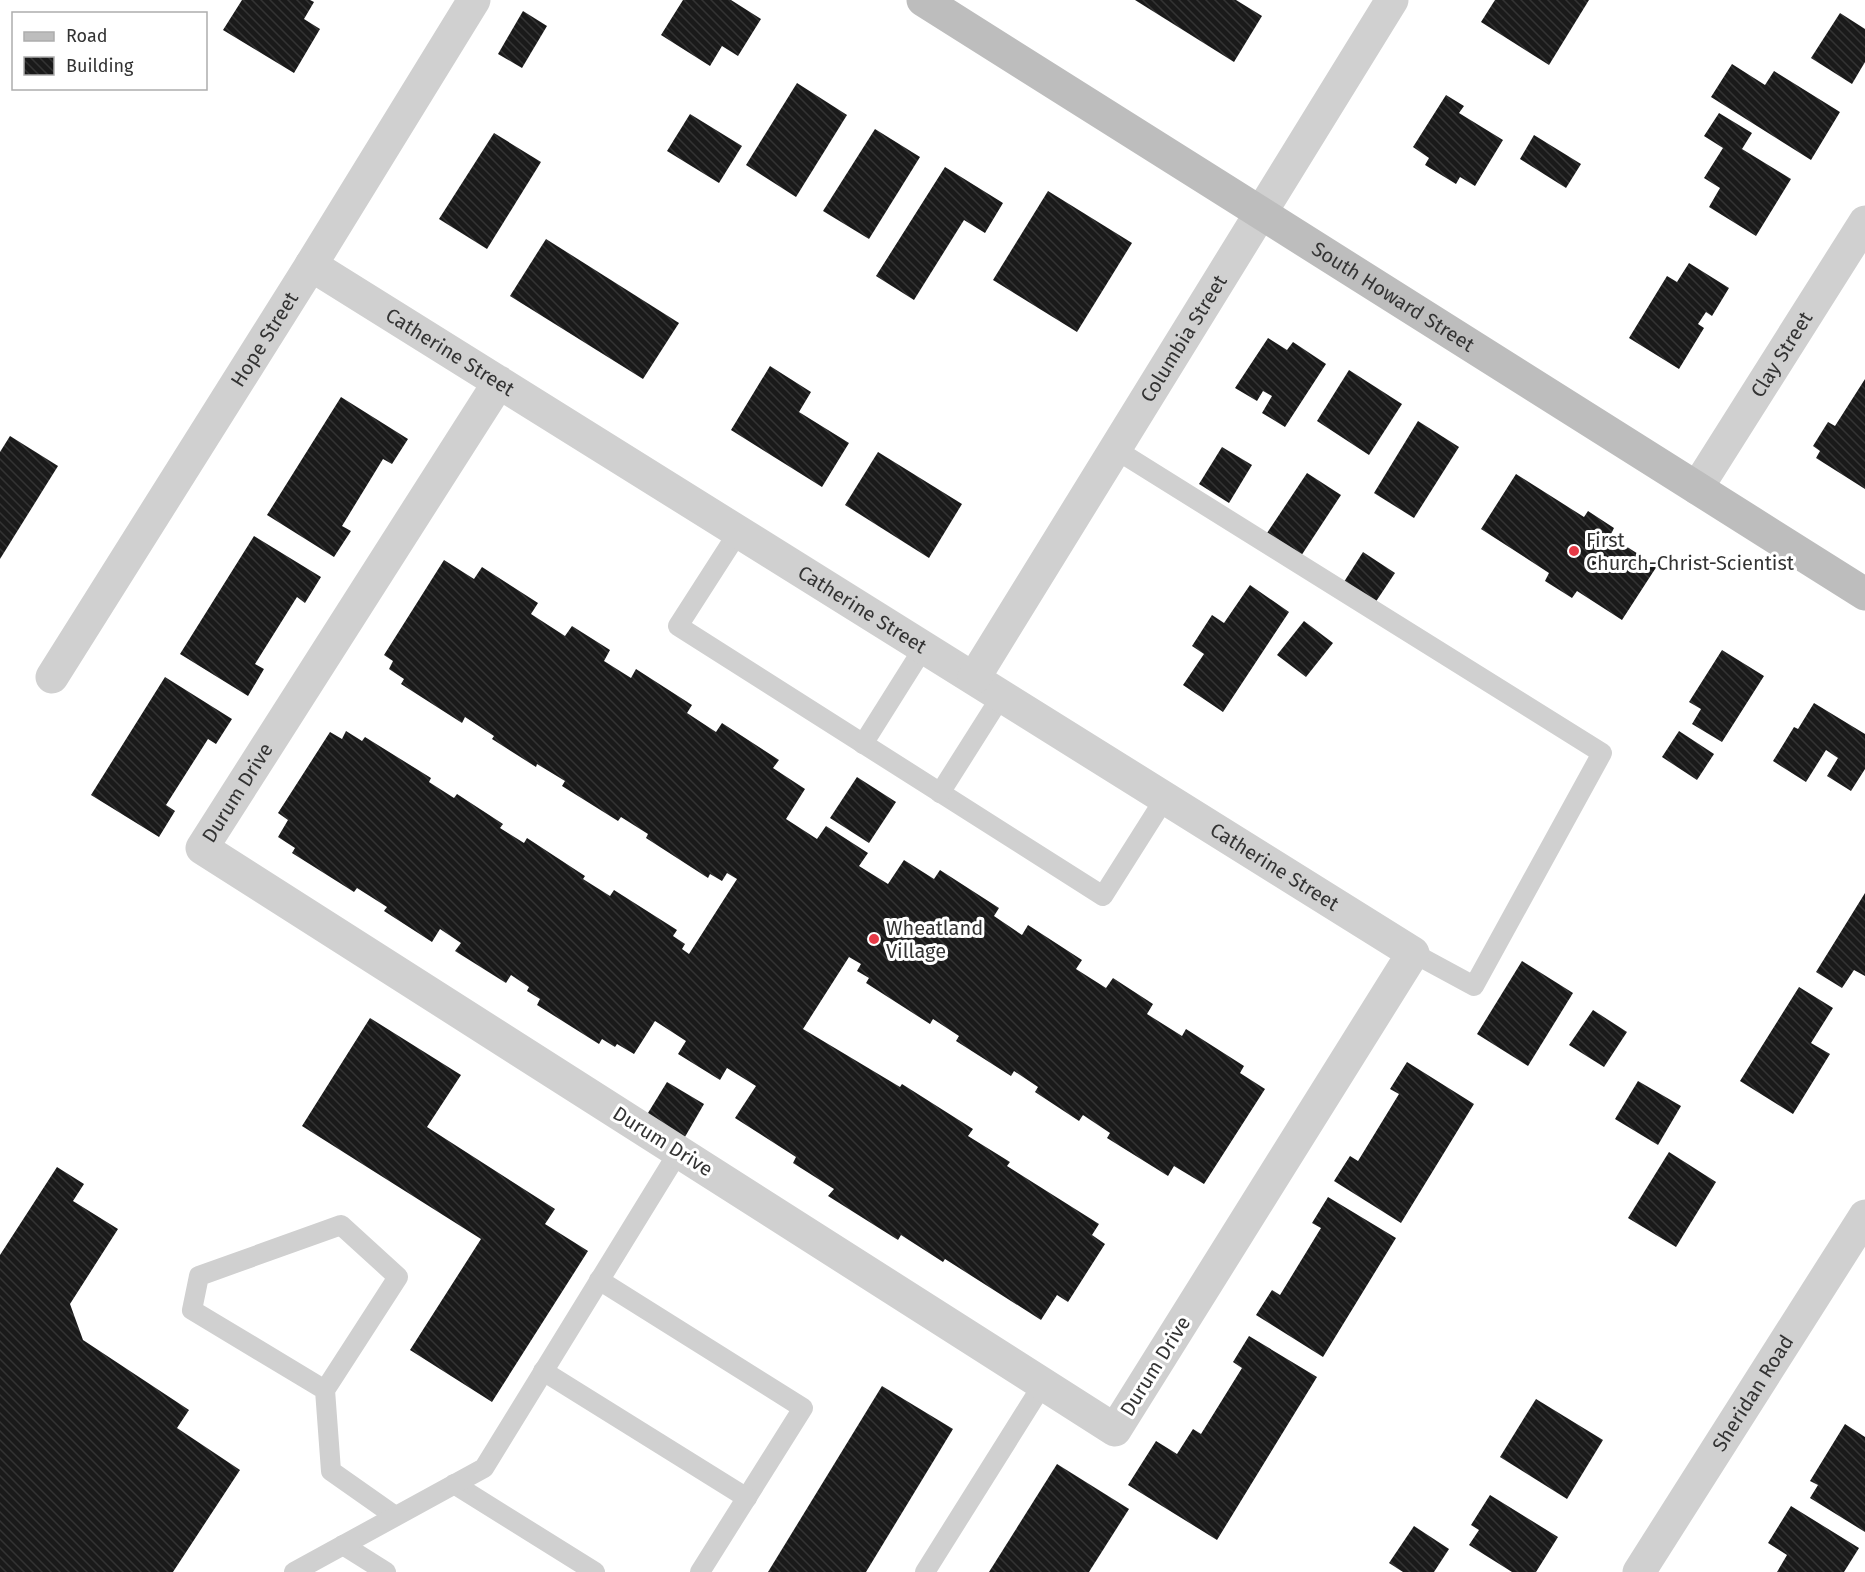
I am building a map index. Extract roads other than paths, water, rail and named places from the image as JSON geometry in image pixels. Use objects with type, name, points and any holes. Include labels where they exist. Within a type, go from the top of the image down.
[{"type":"main road","name":"South Howard Street","points":[[923,0],[1865,594]]},
{"type":"street","name":"Hope Street","points":[[52,677],[311,265],[474,0]]},
{"type":"street","name":"Columbia Street","points":[[974,678],[1392,0]]},
{"type":"street","name":"Clay Street","points":[[1697,488],[1865,222]]},
{"type":"street","name":"Catherine Street","points":[[311,265],[1413,953]]},
{"type":"street","name":"Durum Drive","points":[[499,382],[202,848],[1115,1430],[1413,953]]},
{"type":"street","name":"Sheridan Road","points":[[1639,1572],[1865,1216]]},
{"type":"lane","points":[[1115,449],[1602,753],[1474,986],[1413,953]]},
{"type":"lane","points":[[739,531],[678,627],[1103,897],[1165,798]]},
{"type":"lane","points":[[863,744],[924,647]]},
{"type":"lane","points":[[940,793],[1002,695]]},
{"type":"lane","points":[[294,1572],[484,1468],[679,1151]]},
{"type":"lane","points":[[325,1390],[192,1310],[200,1276],[341,1225],[398,1277],[325,1390],[331,1471],[395,1516]]},
{"type":"lane","points":[[600,1280],[803,1408],[747,1498],[709,1569]]},
{"type":"lane","points":[[543,1371],[747,1498]]},
{"type":"lane","points":[[925,1572],[1043,1384]]},
{"type":"lane","points":[[454,1484],[595,1572]]},
{"type":"lane","points":[[344,1545],[386,1572]]},
{"type":"place","name":"First Church-Christ-Scientist","points":[[1574,551]]},
{"type":"place","name":"Wheatland Village","points":[[874,939]]}]
